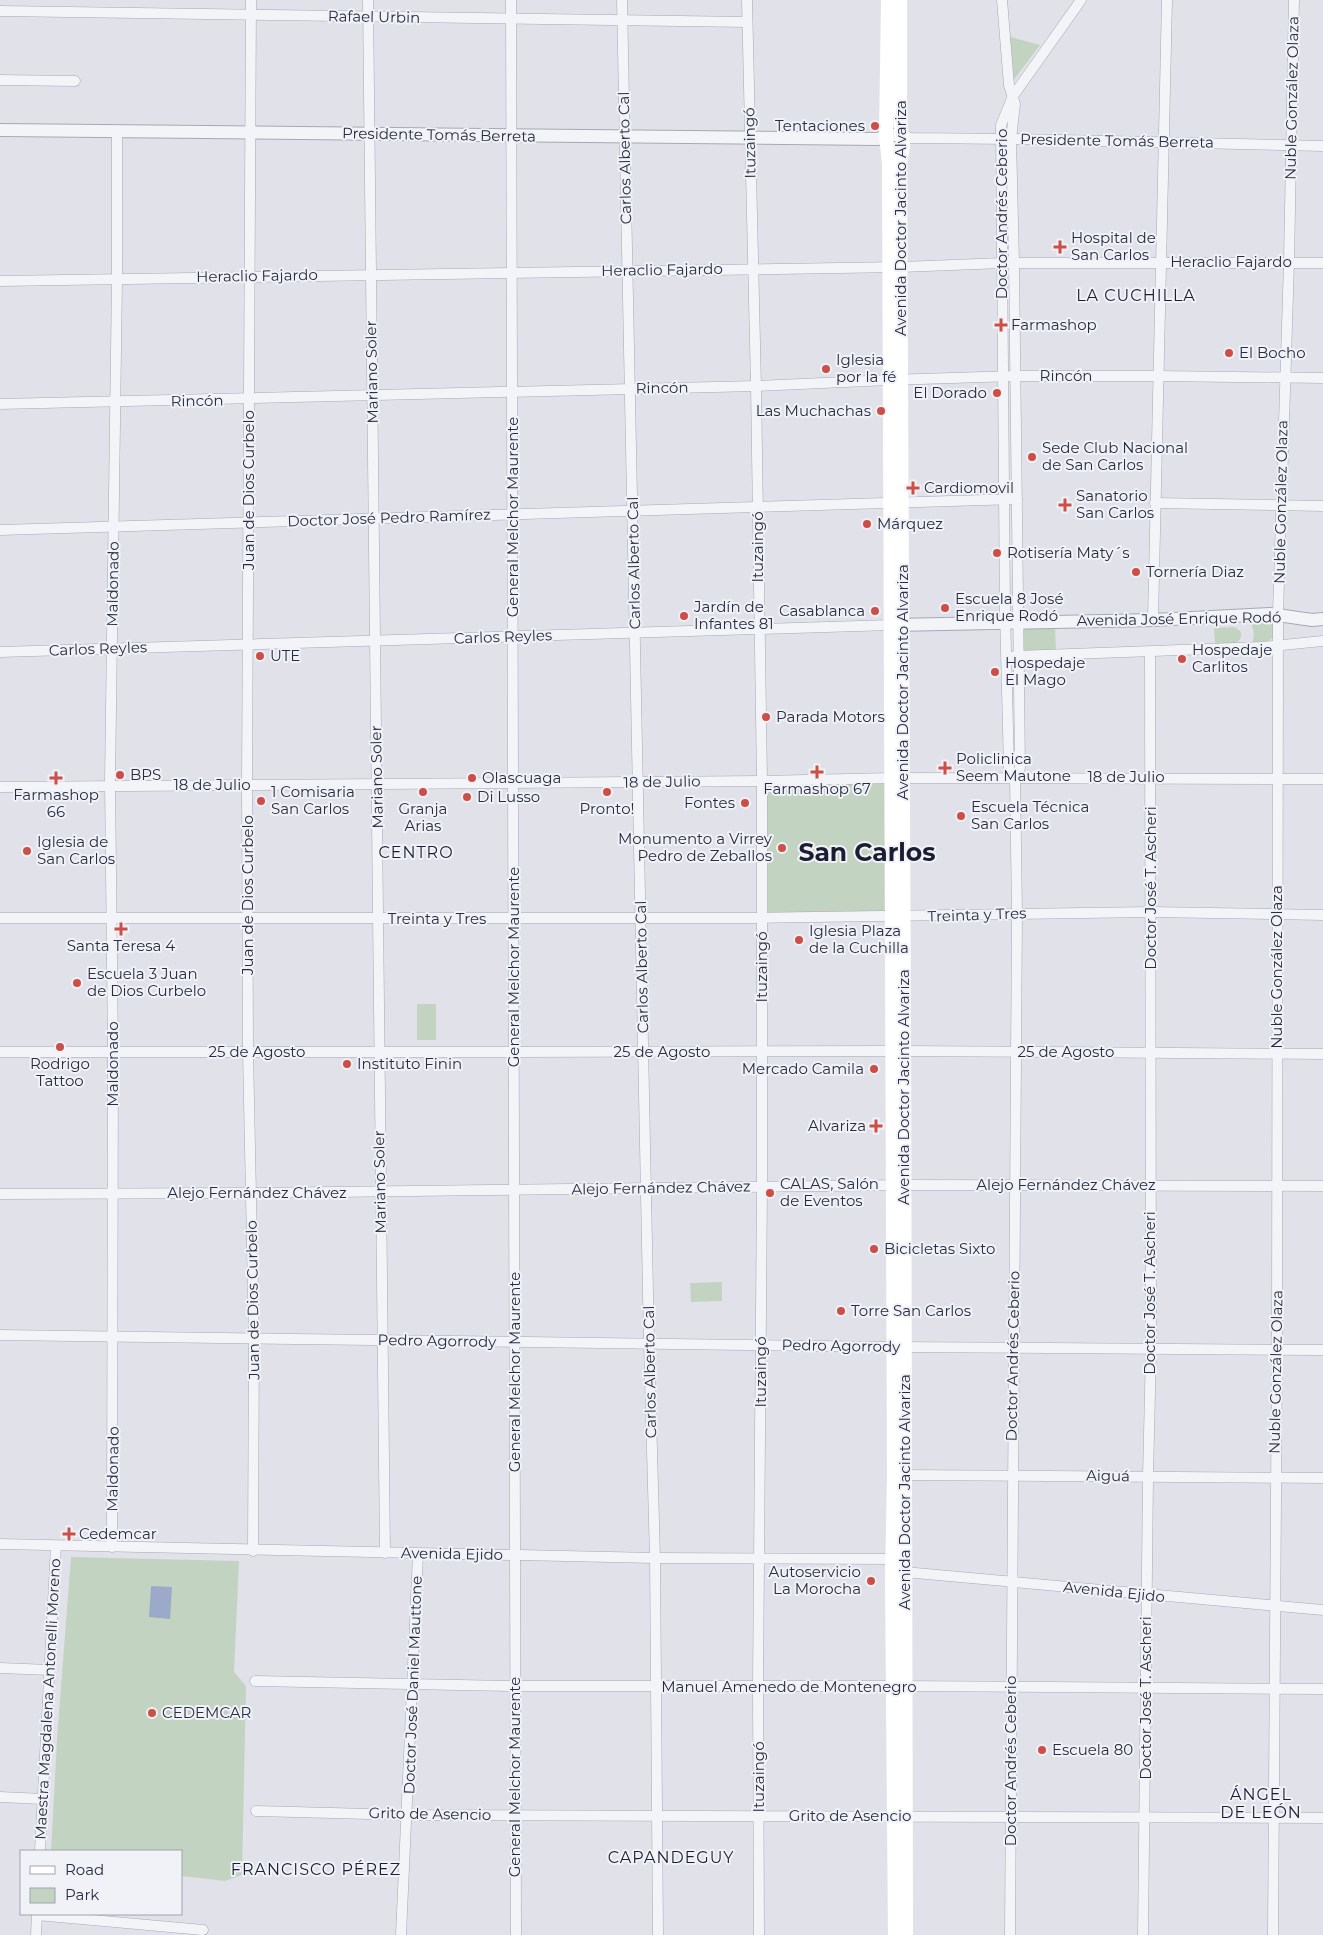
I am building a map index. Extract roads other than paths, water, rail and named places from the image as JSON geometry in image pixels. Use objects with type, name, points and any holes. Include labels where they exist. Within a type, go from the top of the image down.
[{"type":"main road","name":"Avenida Doctor Jacinto Alvariza","points":[[888,0],[884,140],[895,267]]},
{"type":"main road","name":"Avenida Doctor Jacinto Alvariza","points":[[895,1935],[900,1816],[900,1563],[895,267],[900,164],[906,140],[900,118],[900,0]]},
{"type":"main road","name":"Avenida Doctor Jacinto Alvariza","points":[[900,1816],[906,1935]]},
{"type":"street","name":"Juan de Dios Curbelo","points":[[252,0],[249,133],[250,399],[247,785],[248,1052],[254,1338],[253,1551]]},
{"type":"street","name":"Mariano Soler","points":[[368,0],[382,1340],[386,1554]]},
{"type":"street","name":"General Melchor Maurente","points":[[511,0],[513,136],[516,1935]]},
{"type":"street","name":"Carlos Alberto Cal","points":[[622,0],[626,270],[655,1558],[658,1935]]},
{"type":"street","name":"Ituzaingó","points":[[747,0],[756,386],[758,630],[762,781],[762,1186],[758,1686],[759,1935]]},
{"type":"street","points":[[1002,0],[1009,85],[1013,96]]},
{"type":"street","name":"Doctor Andrés Ceberio","points":[[1010,1935],[1017,913],[1015,778],[1020,768],[1014,263],[1006,139],[1001,125],[1013,96],[1081,0]]},
{"type":"street","points":[[1153,620],[1167,0]]},
{"type":"street","name":"Nuble González Olaza","points":[[1273,1935],[1277,1350],[1278,614],[1289,262],[1294,0]]},
{"type":"street","name":"Rafael Urbin","points":[[0,11],[747,22]]},
{"type":"street","points":[[0,80],[75,81]]},
{"type":"street","name":"Presidente Tomás Berreta","points":[[0,130],[884,140],[1006,139],[1323,146]]},
{"type":"street","name":"Maldonado","points":[[112,1547],[114,1337],[110,786],[117,279],[117,132]]},
{"type":"street","name":"Doctor Andrés Ceberio","points":[[1006,139],[1003,263],[1005,622],[1009,768],[1015,778]]},
{"type":"street","name":"Heraclio Fajardo","points":[[0,281],[895,267],[1003,263],[1323,263]]},
{"type":"street","name":"Rincón","points":[[0,404],[756,386],[896,379],[1015,376],[1323,378]]},
{"type":"street","name":"Doctor José Pedro Ramírez","points":[[0,530],[1017,499]]},
{"type":"street","points":[[1155,503],[1323,506]]},
{"type":"street","name":"Avenida José Enrique Rodó","points":[[1005,622],[1153,620],[1278,614],[1312,620],[1323,619]]},
{"type":"street","name":"Carlos Reyles","points":[[0,652],[1005,622]]},
{"type":"street","name":"Avenida José Enrique Rodó","points":[[1006,656],[1278,646],[1323,641]]},
{"type":"street","name":"Doctor José T. Ascheri","points":[[1143,1935],[1146,1595],[1151,1349],[1150,652]]},
{"type":"street","name":"18 de Julio","points":[[0,787],[514,784],[898,778],[1150,777],[1323,779]]},
{"type":"street","name":"Treinta y Tres","points":[[0,918],[248,920],[641,919],[898,917],[1017,913],[1151,912],[1323,915]]},
{"type":"street","name":"25 de Agosto","points":[[0,1052],[897,1051],[1323,1054]]},
{"type":"street","name":"Alejo Fernández Chávez","points":[[0,1194],[381,1192],[898,1185],[1323,1186]]},
{"type":"street","name":"Pedro Agorrody","points":[[0,1336],[1323,1350]]},
{"type":"street","name":"Aiguá","points":[[899,1475],[1323,1478]]},
{"type":"street","name":"Avenida Ejido","points":[[0,1544],[386,1554],[760,1558],[900,1563],[1011,1582],[1323,1610]]},
{"type":"street","name":"Maestra Magdalena Antonelli Moreno","points":[[40,1850],[56,1546]]},
{"type":"street","name":"Doctor José Daniel Mauttone","points":[[401,1935],[414,1685],[418,1554]]},
{"type":"street","points":[[0,1668],[50,1670]]},
{"type":"street","name":"Manuel Amenedo de Montenegro","points":[[255,1681],[515,1686],[1323,1689]]},
{"type":"street","points":[[0,1798],[43,1799]]},
{"type":"street","name":"Grito de Asencio","points":[[256,1811],[408,1815],[656,1814],[1323,1818]]},
{"type":"street","points":[[36,1935],[37,1915],[202,1930]]},
{"type":"water","points":[[151,1586],[172,1587],[170,1619],[149,1617]]},
{"type":"place","name":"Tentaciones","points":[[875,126]]},
{"type":"place","name":"Hospital de San Carlos","points":[[1060,247]]},
{"type":"place","name":"Farmashop","points":[[1001,325]]},
{"type":"place","name":"El Bocho","points":[[1229,353]]},
{"type":"place","name":"Iglesia por la fé","points":[[826,369]]},
{"type":"place","name":"El Dorado","points":[[997,393]]},
{"type":"place","name":"Las Muchachas","points":[[881,411]]},
{"type":"place","name":"Sede Club Nacional de San Carlos","points":[[1032,457]]},
{"type":"place","name":"Cardiomovil","points":[[913,488]]},
{"type":"place","name":"Sanatorio San Carlos","points":[[1065,505]]},
{"type":"place","name":"Márquez","points":[[867,524]]},
{"type":"place","name":"Rotisería Maty´s","points":[[997,553]]},
{"type":"place","name":"Tornería Diaz","points":[[1136,572]]},
{"type":"place","name":"Escuela 8 José Enrique Rodó","points":[[945,608]]},
{"type":"place","name":"Casablanca","points":[[875,611]]},
{"type":"place","name":"Jardín de Infantes 81","points":[[684,616]]},
{"type":"place","name":"UTE","points":[[260,656]]},
{"type":"place","name":"Hospedaje Carlitos","points":[[1182,659]]},
{"type":"place","name":"Hospedaje El Mago","points":[[995,672]]},
{"type":"place","name":"Parada Motors","points":[[766,717]]},
{"type":"place","name":"Policlinica Seem Mautone","points":[[945,768]]},
{"type":"place","name":"Farmashop 67","points":[[817,772]]},
{"type":"place","name":"BPS","points":[[120,775]]},
{"type":"place","name":"Farmashop 66","points":[[56,778]]},
{"type":"place","name":"Olascuaga","points":[[472,778]]},
{"type":"place","name":"Granja Arias","points":[[423,792]]},
{"type":"place","name":"Pronto!","points":[[607,792]]},
{"type":"place","name":"Di Lusso","points":[[467,797]]},
{"type":"place","name":"1 Comisaria San Carlos","points":[[261,801]]},
{"type":"place","name":"Fontes","points":[[745,803]]},
{"type":"place","name":"Escuela Técnica San Carlos","points":[[961,816]]},
{"type":"place","name":"Monumento a Virrey Pedro de Zeballos","points":[[782,848]]},
{"type":"place","name":"Iglesia de San Carlos","points":[[27,851]]},
{"type":"place","name":"Santa Teresa 4","points":[[121,929]]},
{"type":"place","name":"Iglesia Plaza de la Cuchilla","points":[[799,940]]},
{"type":"place","name":"Escuela 3 Juan de Dios Curbelo","points":[[77,983]]},
{"type":"place","name":"Rodrigo Tattoo","points":[[60,1047]]},
{"type":"place","name":"Instituto Finin","points":[[347,1064]]},
{"type":"place","name":"Mercado Camila","points":[[874,1069]]},
{"type":"place","name":"Alvariza","points":[[876,1126]]},
{"type":"place","name":"CALAS, Salón de Eventos","points":[[770,1193]]},
{"type":"place","name":"Bicicletas Sixto","points":[[874,1249]]},
{"type":"place","name":"Torre San Carlos","points":[[841,1311]]},
{"type":"place","name":"Cedemcar","points":[[69,1534]]},
{"type":"place","name":"Autoservicio La Morocha","points":[[871,1581]]},
{"type":"place","name":"CEDEMCAR","points":[[152,1713]]},
{"type":"place","name":"Escuela 80","points":[[1042,1750]]},
{"type":"district","name":"LA CUCHILLA","points":[[1136,295]]},
{"type":"district","name":"CENTRO","points":[[416,852]]},
{"type":"district","name":"San Carlos","points":[[867,852]]},
{"type":"district","name":"ÁNGEL DE LEÓN","points":[[1261,1803]]},
{"type":"district","name":"CAPANDEGUY","points":[[671,1857]]},
{"type":"district","name":"FRANCISCO PÉREZ","points":[[316,1869]]}]
